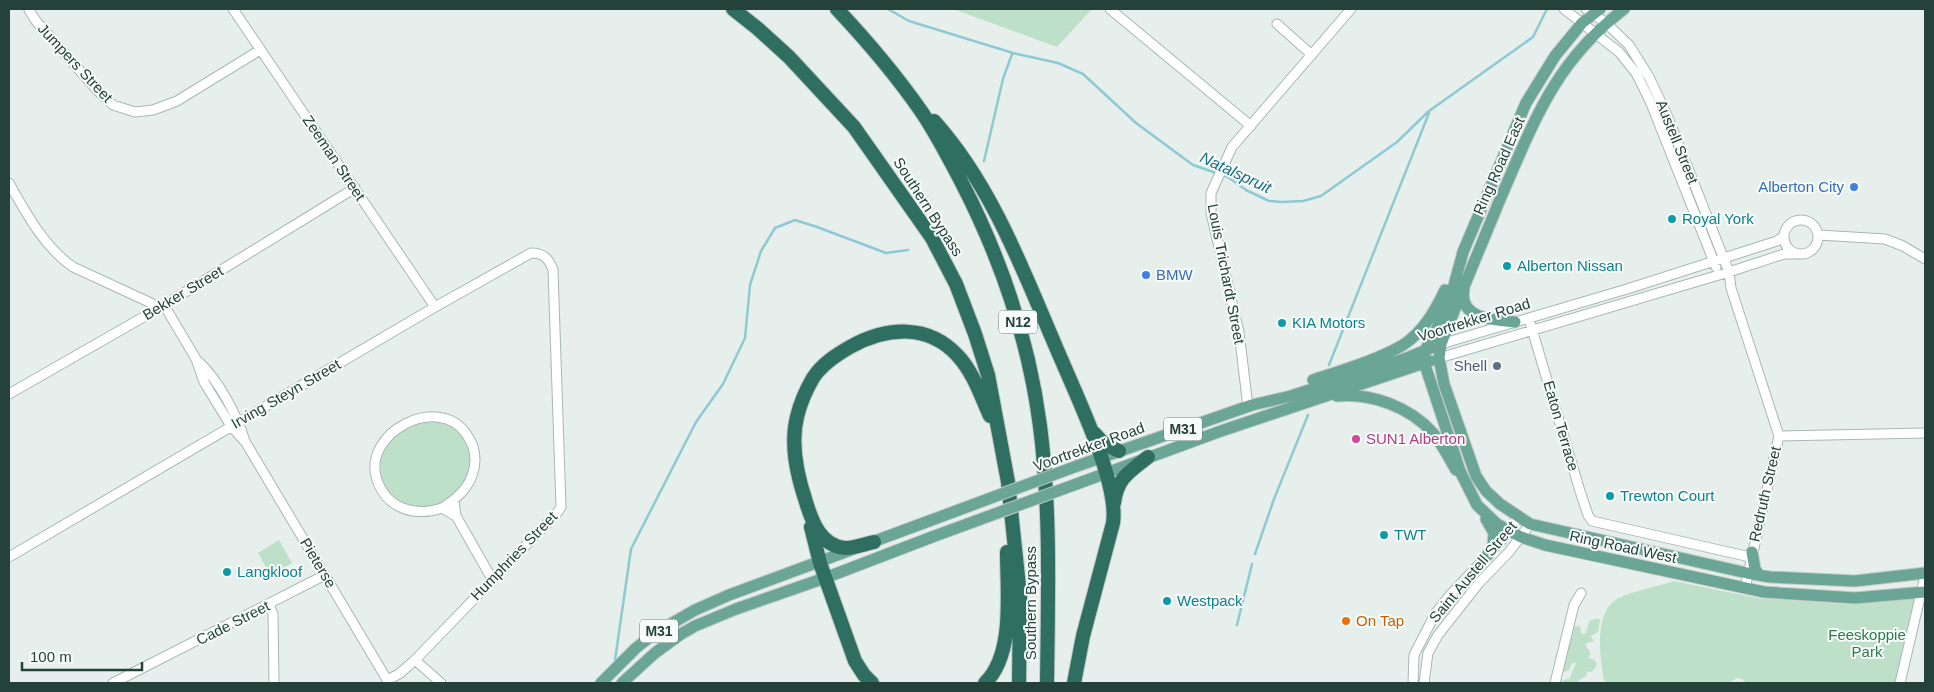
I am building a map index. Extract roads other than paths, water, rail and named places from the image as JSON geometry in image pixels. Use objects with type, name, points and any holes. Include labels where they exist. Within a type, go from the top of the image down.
[{"type":"highway","name":"Southern Bypass","points":[[733,9],[789,57],[854,127],[932,238],[956,284],[988,375],[1008,482],[1020,596],[1019,683]]},
{"type":"highway","name":"Southern Bypass","points":[[837,9],[901,83],[922,113],[949,157],[977,213],[1003,272],[1020,328],[1040,426],[1048,536],[1047,683]]},
{"type":"highway","points":[[901,83],[953,142],[983,192],[1013,249],[1089,426],[1114,505]]},
{"type":"highway","points":[[872,683],[855,661],[820,563],[801,488],[794,446],[797,416],[813,378],[835,356],[868,338],[884,332],[914,332],[931,337],[945,345],[958,356],[968,371],[999,434]]},
{"type":"highway","points":[[1089,426],[1101,441],[1119,451]]},
{"type":"highway","points":[[1074,683],[1083,636],[1113,523],[1118,485],[1123,477],[1148,458]]},
{"type":"highway","points":[[985,683],[997,667],[1005,637],[1008,482]]},
{"type":"highway","points":[[807,507],[816,528],[825,541],[846,548],[874,542]]},
{"type":"main road","name":"Ring Road East","points":[[1439,358],[1441,344],[1466,281],[1549,92],[1564,69],[1595,32],[1624,9]]},
{"type":"main road","name":"Ring Road East","points":[[1424,362],[1425,350],[1434,335],[1453,290],[1463,252],[1526,103],[1554,56],[1593,10]]},
{"type":"main road","points":[[1250,406],[1392,350],[1413,337],[1432,315],[1463,252]]},
{"type":"main road","points":[[1466,281],[1463,293],[1468,309],[1476,316],[1515,322]]},
{"type":"main road","name":"Voortrekker Road","points":[[601,683],[636,648],[655,634],[695,610],[729,595],[820,563],[1119,451],[1250,406],[1290,396],[1441,344]]},
{"type":"main road","name":"Voortrekker Road","points":[[622,683],[655,653],[681,634],[736,609],[1281,410],[1439,358]]},
{"type":"main road","name":"Ring Road West","points":[[1439,358],[1444,384],[1476,476],[1493,498],[1509,512],[1530,524],[1770,577],[1855,581],[1925,574]]},
{"type":"main road","name":"Ring Road West","points":[[1424,362],[1465,484],[1477,505],[1497,524],[1520,537],[1545,546],[1764,592],[1855,598],[1924,592]]},
{"type":"main road","points":[[1327,396],[1355,396],[1373,399],[1384,402],[1415,418],[1434,435],[1465,484]]},
{"type":"main road","points":[[1477,505],[1494,533],[1492,545],[1487,556]]},
{"type":"main road","points":[[1751,555],[1755,570],[1753,574]]},
{"type":"street","name":"Zeeman Street","points":[[233,9],[435,307]]},
{"type":"street","points":[[1110,9],[1251,126]]},
{"type":"street","name":"Louis Trichardt Street","points":[[1250,406],[1232,293],[1211,213],[1211,193],[1227,155],[1238,140],[1351,9]]},
{"type":"street","points":[[1564,9],[1624,57],[1642,82],[1719,261]]},
{"type":"street","name":"Jumpers Street","points":[[29,10],[36,21],[97,90],[113,105],[135,112],[153,110],[177,101],[260,50]]},
{"type":"street","name":"Austell Street","points":[[1593,10],[1629,45],[1649,77],[1667,115],[1724,274]]},
{"type":"street","points":[[1277,24],[1312,55]]},
{"type":"street","points":[[9,182],[40,234],[62,260],[161,307]]},
{"type":"street","name":"Bekker Street","points":[[9,394],[161,307],[355,188]]},
{"type":"street","name":"M31","points":[[1784,236],[1791,224],[1797,220],[1804,220],[1816,228],[1819,235],[1815,249],[1802,255],[1795,254]]},
{"type":"street","points":[[1819,235],[1885,239],[1903,246],[1925,260]]},
{"type":"street","points":[[1784,236],[1785,244],[1795,254]]},
{"type":"street","name":"Voortrekker Road","points":[[1441,344],[1719,261],[1777,241],[1784,236]]},
{"type":"street","name":"Irving Steyn Street","points":[[9,557],[435,307],[531,253],[537,253],[547,258],[551,264],[553,277]]},
{"type":"street","name":"Voortrekker Road","points":[[1439,358],[1724,274],[1784,254],[1795,254]]},
{"type":"street","name":"Redruth Street","points":[[1724,274],[1731,288],[1779,436],[1751,555]]},
{"type":"street","name":"Humphries Street","points":[[388,682],[415,660],[557,513],[562,503],[553,277]]},
{"type":"street","points":[[1627,289],[1631,301]]},
{"type":"street","name":"Pieterse","points":[[161,307],[196,359],[204,382],[235,424],[388,682]]},
{"type":"street","name":"Eaton Terrace","points":[[1529,319],[1579,488],[1588,515],[1592,521],[1751,555]]},
{"type":"street","points":[[433,416],[444,418],[464,430],[473,444],[474,470],[469,484],[454,500],[442,508],[430,512],[411,512],[398,507],[389,499],[377,480],[375,468],[380,445],[388,436],[412,421],[433,416]]},
{"type":"street","points":[[1779,436],[1925,433]]},
{"type":"street","points":[[454,500],[456,516],[492,579]]},
{"type":"street","points":[[442,508],[456,516]]},
{"type":"street","name":"Saint Austell Street","points":[[1413,683],[1414,655],[1430,622],[1450,595],[1502,540],[1518,517]]},
{"type":"street","name":"Saint Austell Street","points":[[1424,683],[1428,653],[1438,635],[1479,583],[1509,552],[1530,524]]},
{"type":"street","points":[[1744,588],[1753,574]]},
{"type":"street","points":[[1900,683],[1924,592],[1925,574]]},
{"type":"street","name":"Cade Street","points":[[113,683],[325,576]]},
{"type":"street","points":[[1555,683],[1574,605],[1581,593]]},
{"type":"street","points":[[269,605],[273,614],[274,683]]},
{"type":"street","points":[[415,660],[441,683]]},
{"type":"waterway","name":"Natalspruit","points":[[888,9],[909,21],[1013,53],[1058,63],[1083,74],[1136,123],[1193,165],[1228,177],[1246,190],[1269,201],[1282,202],[1303,201],[1321,196],[1397,142],[1429,111],[1533,37],[1547,9]]},
{"type":"waterway","points":[[984,161],[1003,79],[1012,54]]},
{"type":"waterway","points":[[1329,365],[1429,113]]},
{"type":"waterway","points":[[615,660],[631,549],[696,422],[723,384],[745,338],[750,285],[761,251],[775,228],[795,220],[886,253],[908,250]]},
{"type":"waterway","points":[[1255,554],[1274,499],[1308,415]]},
{"type":"waterway","points":[[1237,625],[1252,564]]},
{"type":"place","name":"Alberton City","points":[[1854,187]]},
{"type":"place","name":"Royal York","points":[[1672,219]]},
{"type":"place","name":"Alberton Nissan","points":[[1507,266]]},
{"type":"place","name":"BMW","points":[[1146,275]]},
{"type":"place","name":"KIA Motors","points":[[1282,323]]},
{"type":"place","name":"Shell","points":[[1497,366]]},
{"type":"place","name":"SUN1 Alberton","points":[[1356,439]]},
{"type":"place","name":"Trewton Court","points":[[1610,496]]},
{"type":"place","name":"TWT","points":[[1384,535]]},
{"type":"place","name":"Langkloof","points":[[227,572]]},
{"type":"place","name":"Westpack","points":[[1167,601]]},
{"type":"place","name":"On Tap","points":[[1346,621]]},
{"type":"park label","name":"Feeskoppie Park","points":[[1867,644]]}]
